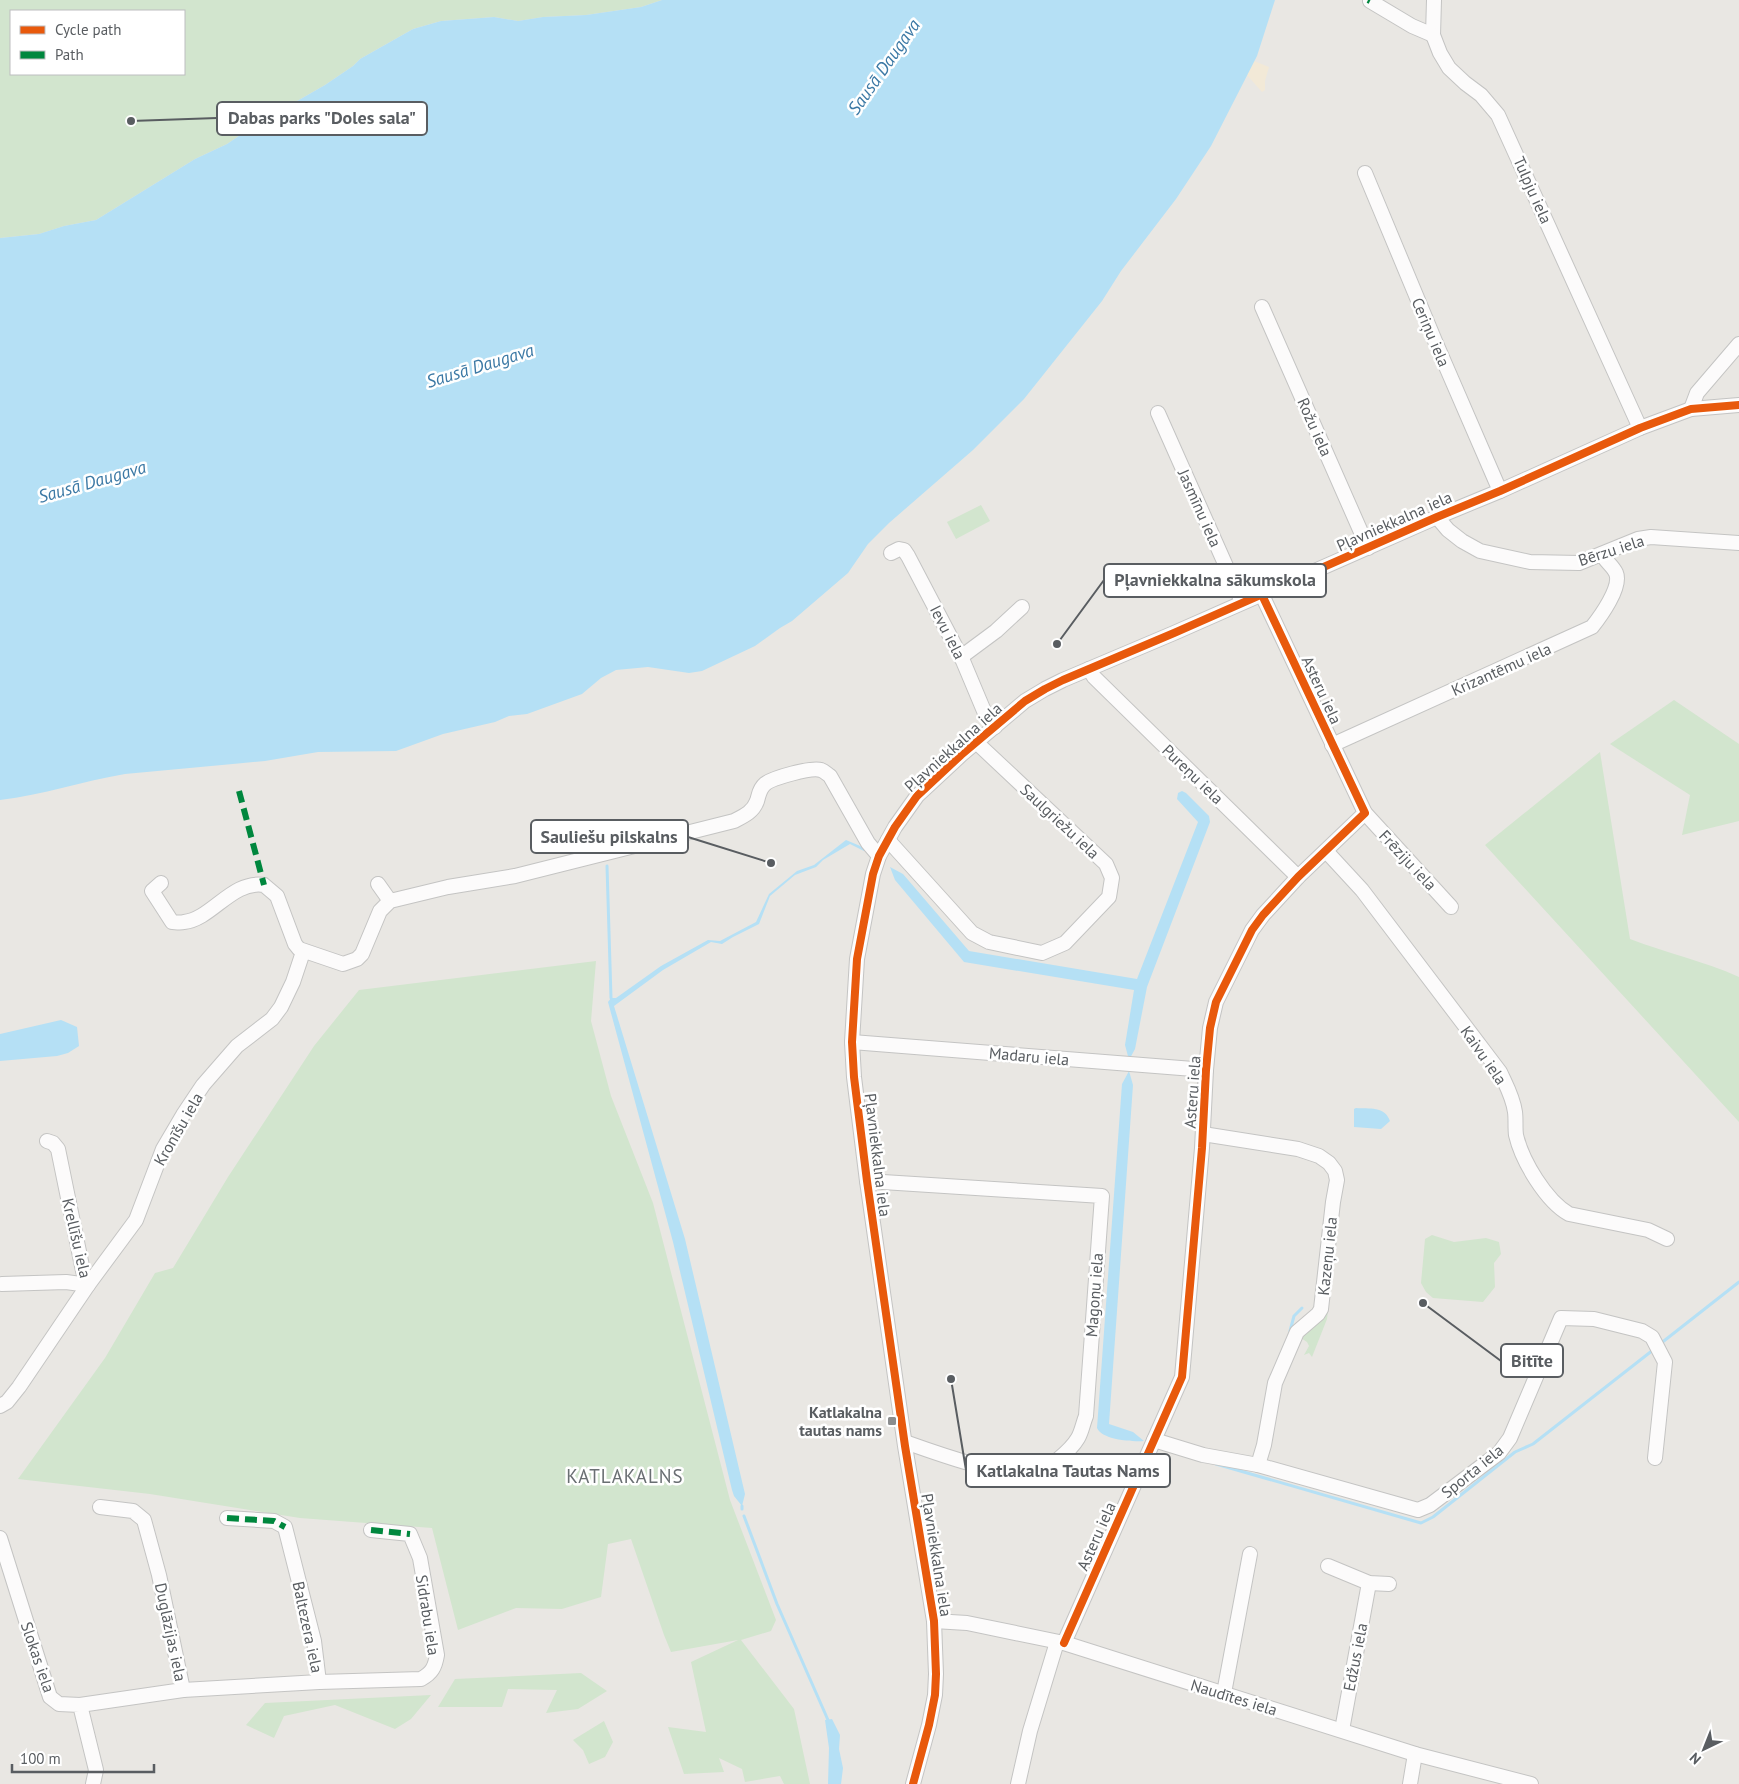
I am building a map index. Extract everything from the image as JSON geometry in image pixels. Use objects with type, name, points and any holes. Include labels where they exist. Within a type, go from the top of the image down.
[{"type":"street","points":[[1370,1],[1412,26],[1433,35],[1434,0]]},
{"type":"street","name":"Tulpju iela","points":[[1433,35],[1440,53],[1449,68],[1481,95],[1498,115],[1640,428]]},
{"type":"street","name":"Ceriņu iela","points":[[1365,173],[1500,491]]},
{"type":"street","name":"Rožu iela","points":[[1262,307],[1368,548]]},
{"type":"street","points":[[1691,409],[1697,393],[1739,344]]},
{"type":"street","name":"Pļavniekkalna iela","points":[[913,1784],[929,1725],[935,1694],[934,1621],[905,1442],[867,1181],[854,1077],[852,1042],[857,959],[873,874],[879,856],[905,811],[918,796],[976,742],[1025,701],[1063,680],[1262,595],[1640,428],[1691,409],[1739,405]]},
{"type":"street","name":"Jasmīnu iela","points":[[1158,413],[1242,602]]},
{"type":"street","name":"Bērzu iela","points":[[1437,517],[1448,530],[1462,541],[1480,551],[1530,562],[1579,563],[1638,539],[1651,537],[1739,543]]},
{"type":"street","name":"Ievu iela","points":[[891,553],[904,550],[908,556],[959,654],[984,711],[995,726]]},
{"type":"street","name":"Krizantēmu iela","points":[[1332,745],[1592,627],[1610,601],[1616,580],[1616,573],[1602,554]]},
{"type":"street","name":"Asteru iela","points":[[1018,1784],[1030,1731],[1061,1642],[1182,1377],[1203,1134],[1206,1070],[1213,1014],[1224,986],[1252,930],[1263,915],[1365,813],[1262,595]]},
{"type":"street","points":[[959,654],[965,654],[996,631],[1022,607]]},
{"type":"street","name":"Pureņu iela","points":[[1089,669],[1094,677],[1298,878]]},
{"type":"street","name":"Saulgriežu iela","points":[[888,840],[972,933],[988,942],[1042,953],[1065,943],[1109,897],[1112,878],[1106,864],[976,742]]},
{"type":"street","points":[[161,883],[152,891],[163,911],[172,922],[184,922],[200,916],[241,889],[252,884],[264,884],[277,896],[299,950],[343,964],[357,959],[362,954],[380,911],[390,901],[448,887],[532,872],[734,821],[752,810],[757,802],[760,791],[770,780],[812,769],[822,770],[830,776],[868,843],[879,856]]},
{"type":"street","name":"Frēziju iela","points":[[1365,813],[1451,907]]},
{"type":"street","name":"Kaivu iela","points":[[1326,851],[1362,890],[1500,1072],[1511,1096],[1515,1113],[1516,1134],[1520,1147],[1550,1199],[1568,1214],[1648,1230],[1667,1239]]},
{"type":"street","points":[[378,884],[390,901]]},
{"type":"street","name":"Kronīšu iela","points":[[0,1406],[8,1402],[19,1387],[88,1285],[136,1220],[163,1149],[204,1085],[237,1046],[272,1019],[281,1008],[293,982],[303,952]]},
{"type":"street","name":"Madaru iela","points":[[852,1042],[1206,1070]]},
{"type":"street","name":"Kazeņu iela","points":[[1203,1134],[1292,1148],[1319,1156],[1329,1163],[1335,1171],[1337,1180],[1321,1309],[1318,1314],[1297,1332],[1274,1383],[1264,1445],[1258,1465]]},
{"type":"street","name":"Krellīšu iela","points":[[2,1284],[66,1282],[88,1285],[83,1271],[58,1149],[53,1143],[47,1141]]},
{"type":"street","name":"Magoņu iela","points":[[867,1181],[1102,1196],[1086,1416],[1078,1438],[1059,1459],[1035,1473],[1015,1473],[991,1469],[905,1442]]},
{"type":"street","name":"Sporta iela","points":[[1154,1440],[1203,1455],[1258,1465],[1418,1510],[1430,1505],[1499,1454],[1510,1438],[1561,1318],[1594,1319],[1642,1331],[1652,1337],[1665,1362],[1655,1458]]},
{"type":"street","name":"Duglāzijas iela","points":[[80,1705],[183,1690],[159,1575],[144,1520],[133,1510],[100,1507]]},
{"type":"street","name":"Baltezera iela","points":[[183,1690],[319,1682],[314,1641],[285,1526],[274,1521],[227,1518]]},
{"type":"street","name":"Sidrabu iela","points":[[319,1682],[421,1679],[430,1674],[435,1667],[436,1655],[420,1558],[410,1534],[371,1530]]},
{"type":"street","name":"Slokas iela","points":[[0,1538],[50,1697],[59,1704],[80,1705]]},
{"type":"street","points":[[1224,1693],[1250,1554]]},
{"type":"street","points":[[1328,1566],[1369,1583],[1389,1584]]},
{"type":"street","name":"Edžus iela","points":[[1342,1730],[1369,1583]]},
{"type":"street","name":"Naudītes iela","points":[[934,1621],[967,1622],[1061,1642],[1415,1754],[1531,1784]]},
{"type":"street","points":[[80,1705],[96,1770],[93,1784]]},
{"type":"street","points":[[1410,1784],[1415,1754]]},
{"type":"green space","points":[[0,0],[662,0],[641,7],[586,15],[543,17],[518,21],[494,17],[441,21],[413,29],[360,59],[325,85],[252,127],[227,144],[195,159],[96,220],[64,226],[39,234],[0,238]]},
{"type":"green space","points":[[981,505],[990,521],[956,539],[947,522]]},
{"type":"green space","points":[[1674,700],[1739,744],[1739,821],[1682,835],[1690,795],[1610,744]]},
{"type":"green space","points":[[1600,752],[1630,939],[1739,977],[1739,1122],[1485,845]]},
{"type":"green space","points":[[596,961],[591,1021],[611,1096],[653,1203],[730,1500],[776,1620],[771,1631],[741,1640],[794,1709],[810,1784],[784,1784],[780,1776],[745,1782],[742,1769],[719,1758],[724,1772],[684,1774],[668,1727],[706,1732],[691,1662],[738,1640],[671,1652],[631,1539],[608,1544],[601,1597],[562,1609],[516,1608],[458,1630],[432,1528],[300,1518],[150,1494],[18,1479],[105,1358],[155,1273],[173,1268],[228,1177],[314,1046],[359,990]]},
{"type":"green space","points":[[1432,1235],[1454,1242],[1486,1238],[1499,1242],[1501,1254],[1494,1263],[1495,1287],[1483,1302],[1433,1298],[1426,1292],[1421,1283],[1425,1239]]},
{"type":"green space","points":[[1331,1286],[1327,1319],[1312,1357],[1309,1353],[1304,1355],[1309,1346],[1301,1338]]},
{"type":"green space","points":[[581,1673],[607,1691],[578,1709],[546,1713],[557,1690],[508,1689],[502,1707],[438,1707],[455,1679]]},
{"type":"green space","points":[[431,1695],[411,1719],[395,1729],[335,1705],[284,1716],[274,1738],[246,1725],[265,1703]]},
{"type":"green space","points":[[604,1721],[613,1742],[605,1757],[589,1764],[583,1750],[573,1740]]},
{"type":"sand","points":[[1254,61],[1269,67],[1265,81],[1265,90],[1262,92],[1247,75]]},
{"type":"water","name":"Sausā Daugava","points":[[662,0],[1275,0],[1257,56],[1211,146],[1176,199],[1121,271],[1102,301],[1024,399],[973,450],[889,523],[868,544],[848,573],[792,621],[755,646],[702,671],[689,673],[648,667],[616,670],[601,678],[582,694],[527,714],[509,716],[495,722],[443,734],[396,751],[318,752],[265,761],[125,774],[32,795],[0,800],[0,238],[39,234],[64,226],[96,220],[195,159],[227,144],[252,127],[325,85],[360,59],[413,29],[441,21],[494,17],[518,21],[543,17],[586,15],[641,7]]},
{"type":"water","points":[[1182,791],[1209,816],[1210,822],[1147,987],[1135,1049],[1129,1060],[1125,1045],[1134,990],[964,962],[895,880],[890,867],[903,874],[969,951],[1137,979],[1198,822],[1177,799],[1178,793]]},
{"type":"water","points":[[846,840],[865,848],[864,851],[850,844],[823,860],[816,867],[795,875],[770,896],[759,924],[722,944],[711,942],[663,970],[614,1006],[685,1239],[745,1494],[742,1506],[732,1490],[673,1242],[608,1002],[611,998],[616,998],[661,966],[708,940],[720,941],[756,922],[769,894],[797,871],[814,865]]},
{"type":"water","points":[[61,1020],[77,1027],[79,1046],[68,1053],[57,1056],[0,1061],[0,1034]]},
{"type":"water","points":[[1129,1071],[1133,1085],[1109,1424],[1133,1432],[1144,1441],[1111,1438],[1100,1432],[1097,1428],[1122,1084]]},
{"type":"water","points":[[1354,1109],[1380,1111],[1388,1116],[1390,1121],[1381,1129],[1354,1127]]},
{"type":"water","points":[[832,1719],[840,1735],[839,1749],[843,1768],[841,1784],[828,1784],[829,1748],[825,1720]]},
{"type":"waterway","points":[[607,866],[611,998]]},
{"type":"waterway","points":[[1660,1344],[1739,1282]]},
{"type":"waterway","points":[[1290,1331],[1294,1316],[1302,1308]]},
{"type":"waterway","points":[[1216,1464],[1421,1523],[1433,1517],[1515,1452],[1533,1444],[1653,1350]]},
{"type":"waterway","points":[[744,1516],[777,1604],[828,1720]]},
{"type":"marked path","points":[[239,791],[264,885]]},
{"type":"marked path","points":[[227,1518],[274,1521],[285,1527]]},
{"type":"marked path","points":[[371,1530],[410,1534]]},
{"type":"cycle path","points":[[913,1784],[935,1695],[934,1621],[905,1446],[867,1181],[854,1077],[852,1042],[857,959],[873,874],[879,856],[895,827],[917,796],[961,755],[1025,701],[1045,689],[1640,428],[1691,409],[1739,405]]},
{"type":"cycle path","points":[[1064,1643],[1182,1377],[1202,1148],[1206,1070],[1210,1028],[1216,1002],[1252,930],[1263,915],[1298,877],[1365,813],[1262,595]]},
{"type":"place","name":"Dabas parks \"Doles sala\"","points":[[131,121]]},
{"type":"place","name":"Pļavniekkalna sākumskola","points":[[1057,644]]},
{"type":"place","name":"Sauliešu pilskalns","points":[[771,863]]},
{"type":"place","name":"Bitīte","points":[[1423,1303]]},
{"type":"place","name":"Katlakalna Tautas Nams","points":[[951,1379]]},
{"type":"place","name":"Katlakalna tautas nams","points":[[892,1421]]},
{"type":"district","name":"KATLAKALNS","points":[[625,1476]]}]
